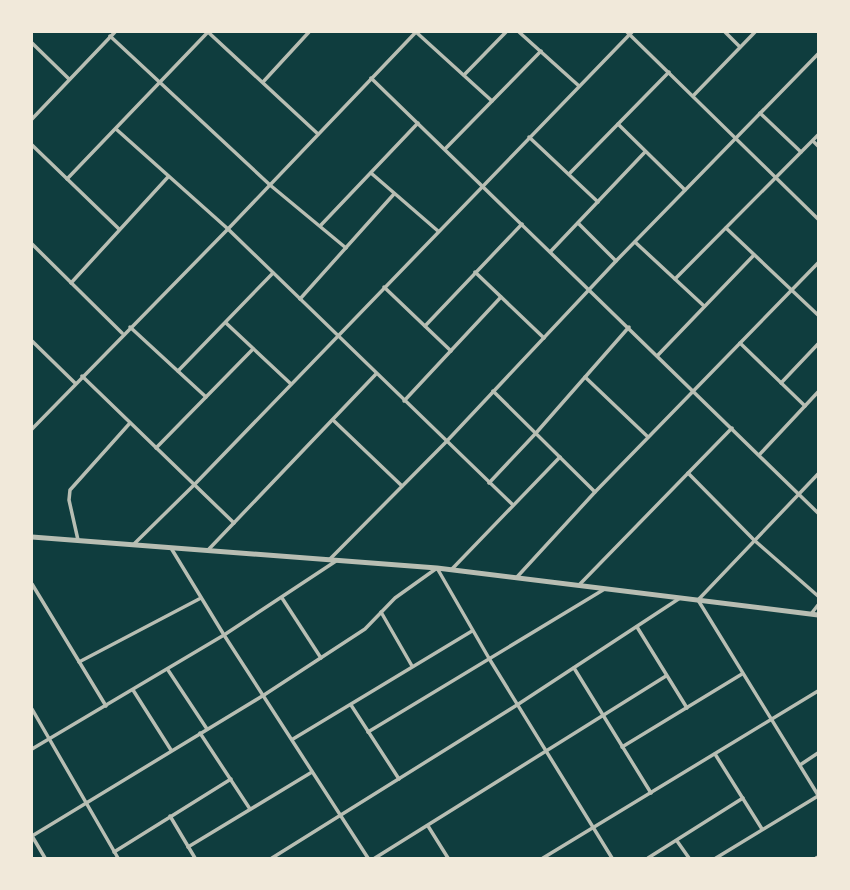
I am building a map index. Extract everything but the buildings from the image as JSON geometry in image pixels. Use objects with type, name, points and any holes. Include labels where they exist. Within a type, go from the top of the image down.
[{"type":"street","points":[[32,120],[115,32]]},
{"type":"street","points":[[67,179],[208,32],[318,134]]},
{"type":"street","points":[[263,82],[309,32]]},
{"type":"street","points":[[32,426],[228,229],[416,32],[492,101]]},
{"type":"street","points":[[464,75],[506,32]]},
{"type":"street","points":[[519,32],[579,86]]},
{"type":"street","points":[[134,544],[194,485],[629,32],[818,219]]},
{"type":"street","points":[[725,32],[740,47]]},
{"type":"street","points":[[693,96],[755,32]]},
{"type":"street","points":[[110,36],[270,185],[346,248]]},
{"type":"street","points":[[32,43],[69,79]]},
{"type":"street","points":[[444,149],[541,51]]},
{"type":"street","points":[[329,559],[446,442],[616,261],[818,54]]},
{"type":"street","points":[[569,174],[669,72]]},
{"type":"street","points":[[371,78],[818,513]]},
{"type":"street","points":[[760,113],[801,152]]},
{"type":"street","points":[[321,225],[418,122]]},
{"type":"street","points":[[618,124],[685,190]]},
{"type":"street","points":[[116,129],[228,229],[513,505]]},
{"type":"street","points":[[675,279],[818,135]]},
{"type":"street","points":[[529,137],[598,202]]},
{"type":"street","points":[[813,141],[818,146]]},
{"type":"street","points":[[32,145],[119,229]]},
{"type":"street","points":[[551,251],[645,152]]},
{"type":"street","points":[[371,173],[438,231]]},
{"type":"street","points":[[71,283],[168,177]]},
{"type":"street","points":[[299,299],[394,194]]},
{"type":"street","points":[[425,326],[522,223]]},
{"type":"street","points":[[578,223],[616,261]]},
{"type":"street","points":[[726,228],[818,316]]},
{"type":"street","points":[[635,242],[704,306]]},
{"type":"street","points":[[32,244],[123,334]]},
{"type":"street","points":[[658,355],[754,255]]},
{"type":"street","points":[[517,577],[595,492],[818,263]]},
{"type":"street","points":[[475,272],[544,338]]},
{"type":"street","points":[[178,371],[273,273]]},
{"type":"street","points":[[384,288],[451,351]]},
{"type":"street","points":[[404,401],[501,297]]},
{"type":"street","points":[[226,322],[291,384]]},
{"type":"street","points":[[130,327],[206,397]]},
{"type":"street","points":[[489,482],[629,327]]},
{"type":"street","points":[[32,341],[75,383]]},
{"type":"street","points":[[740,343],[805,406]]},
{"type":"street","points":[[782,383],[818,344]]},
{"type":"street","points":[[156,448],[253,349]]},
{"type":"street","points":[[207,551],[376,374]]},
{"type":"street","points":[[82,376],[234,523]]},
{"type":"street","points":[[585,377],[648,437]]},
{"type":"street","points":[[493,391],[595,492]]},
{"type":"street","points":[[760,454],[818,392]]},
{"type":"street","points":[[332,420],[402,486]]},
{"type":"street","points":[[78,540],[69,500],[70,490],[130,423]]},
{"type":"street","points":[[580,584],[732,428]]},
{"type":"street","points":[[452,569],[560,457]]},
{"type":"street","points":[[688,473],[754,540],[818,596]]},
{"type":"street","points":[[698,600],[818,474]]},
{"type":"street","points":[[32,537],[452,569],[818,615]]},
{"type":"street","points":[[171,548],[368,859]]},
{"type":"street","points":[[32,749],[224,635],[338,560]]},
{"type":"street","points":[[46,859],[32,836],[264,695],[365,629],[395,598],[437,568]]},
{"type":"street","points":[[437,568],[472,631],[612,859]]},
{"type":"street","points":[[32,584],[106,706]]},
{"type":"street","points":[[368,732],[607,588]]},
{"type":"street","points":[[281,597],[321,658]]},
{"type":"street","points":[[79,662],[201,598]]},
{"type":"street","points":[[272,859],[575,668],[680,598]]},
{"type":"street","points":[[698,600],[818,795],[716,859]]},
{"type":"street","points":[[811,614],[818,605]]},
{"type":"street","points":[[381,612],[412,666]]},
{"type":"street","points":[[637,628],[687,708]]},
{"type":"street","points":[[293,740],[472,631]]},
{"type":"street","points":[[575,668],[651,793]]},
{"type":"street","points":[[167,669],[206,729]]},
{"type":"street","points":[[622,747],[742,674]]},
{"type":"street","points":[[375,859],[666,676]]},
{"type":"street","points":[[133,690],[172,750]]},
{"type":"street","points":[[543,859],[818,691]]},
{"type":"street","points":[[351,705],[399,779]]},
{"type":"street","points":[[32,709],[118,859]]},
{"type":"street","points":[[200,733],[250,809]]},
{"type":"street","points":[[800,765],[818,753]]},
{"type":"street","points":[[715,754],[763,830]]},
{"type":"street","points":[[188,847],[313,771]]},
{"type":"street","points":[[114,852],[231,779]]},
{"type":"street","points":[[648,859],[743,798]]},
{"type":"street","points":[[170,816],[195,859]]},
{"type":"street","points":[[428,826],[448,859]]},
{"type":"street","points":[[677,841],[688,859]]}]
